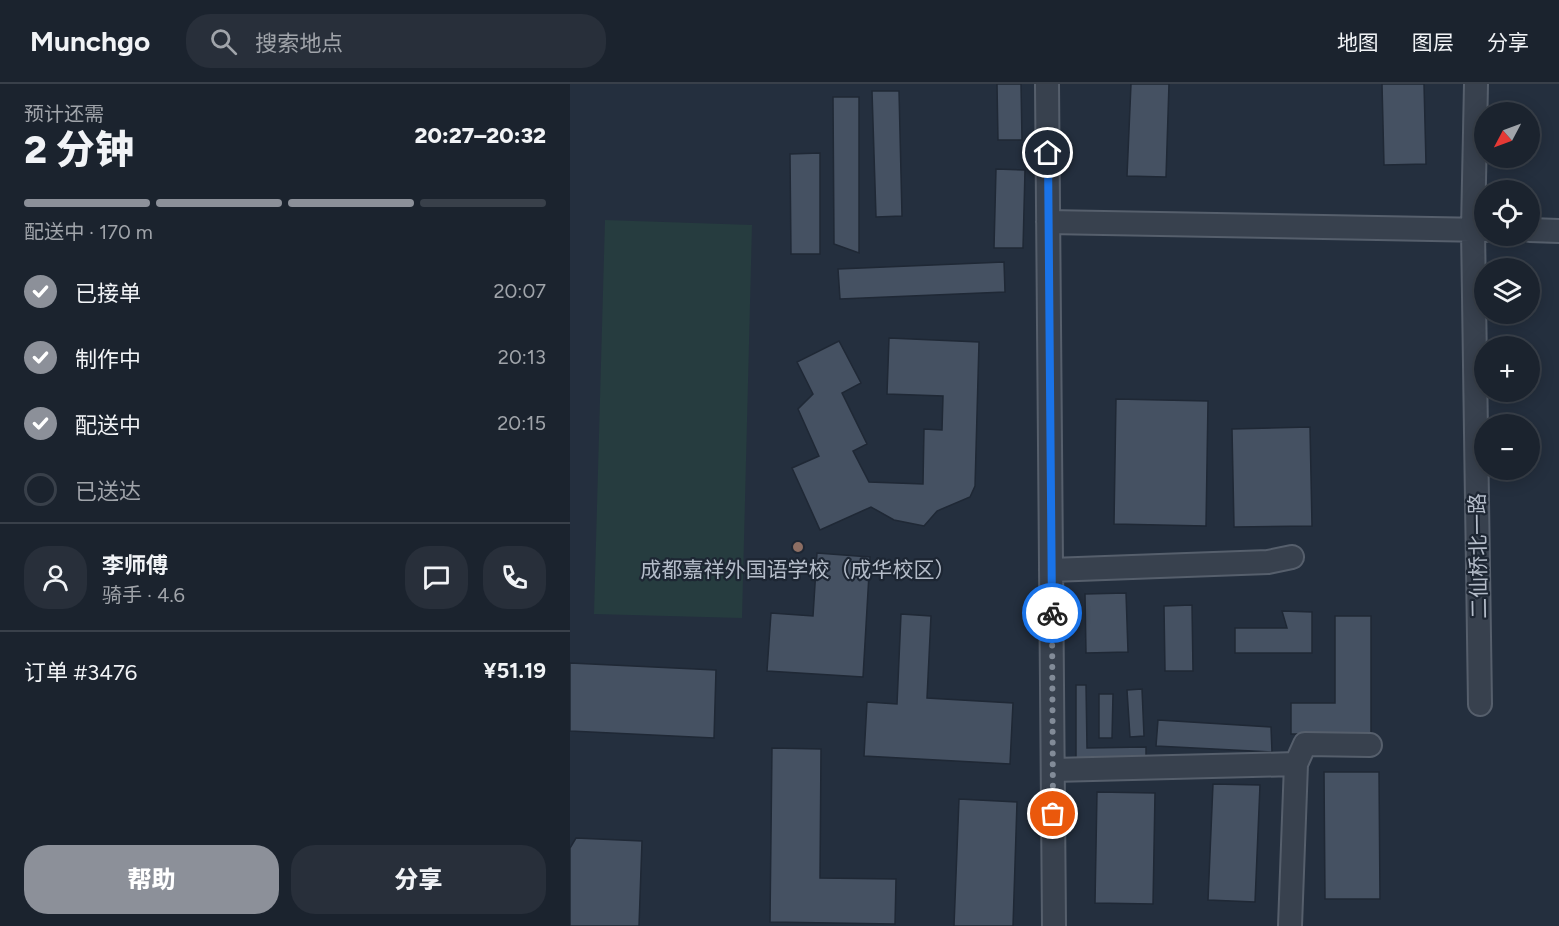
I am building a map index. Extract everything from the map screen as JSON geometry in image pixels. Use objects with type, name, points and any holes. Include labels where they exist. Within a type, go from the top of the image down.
[{"type":"street","points":[[1047,84],[1054,926]]},
{"type":"street","name":"二仙桥北一路","points":[[1476,84],[1478,180]]},
{"type":"street","points":[[1048,222],[1474,230]]},
{"type":"street","points":[[1540,230],[1559,231]]},
{"type":"street","name":"二仙桥北一路","points":[[1479,246],[1480,704]]},
{"type":"street","points":[[1051,570],[1268,562],[1292,557]]},
{"type":"street","points":[[1290,926],[1296,764],[1305,744],[1370,745]]},
{"type":"street","points":[[1053,770],[1296,764]]},
{"type":"green space","points":[[605,220],[752,225],[742,618],[594,614]]},
{"type":"building","points":[[997,84],[1021,84],[1022,140],[998,140]]},
{"type":"building","points":[[1131,84],[1169,84],[1166,177],[1127,176]]},
{"type":"building","points":[[1382,84],[1424,84],[1426,164],[1384,165]]},
{"type":"building","points":[[872,91],[899,91],[902,216],[876,217]]},
{"type":"building","points":[[833,97],[859,97],[859,253],[834,244]]},
{"type":"building","points":[[820,153],[820,254],[791,254],[790,154]]},
{"type":"building","points":[[996,169],[1025,170],[1023,248],[994,248]]},
{"type":"building","points":[[1004,262],[1005,292],[840,299],[838,269]]},
{"type":"building","points":[[889,338],[979,342],[975,486],[970,497],[937,511],[924,526],[894,520],[871,507],[820,530],[792,468],[819,456],[798,409],[813,394],[797,362],[839,341],[861,383],[842,393],[867,444],[853,451],[869,482],[923,484],[924,429],[942,430],[943,396],[887,394]]},
{"type":"building","points":[[1116,399],[1208,401],[1206,526],[1114,524]]},
{"type":"building","points":[[1310,427],[1312,526],[1234,527],[1232,429]]},
{"type":"building","points":[[817,553],[870,557],[863,677],[767,671],[771,613],[813,616]]},
{"type":"building","points":[[1126,593],[1128,652],[1086,653],[1085,594]]},
{"type":"building","points":[[1192,605],[1193,671],[1165,671],[1164,606]]},
{"type":"building","points":[[1282,611],[1312,612],[1312,653],[1235,653],[1235,628],[1287,628]]},
{"type":"building","points":[[901,614],[931,616],[927,698],[1013,703],[1010,764],[864,756],[867,702],[897,704]]},
{"type":"building","points":[[1335,616],[1371,616],[1371,734],[1291,734],[1291,703],[1335,703]]},
{"type":"building","points":[[570,663],[716,670],[714,738],[570,731]]},
{"type":"building","points":[[1076,685],[1086,685],[1087,748],[1146,747],[1146,760],[1076,760]]},
{"type":"building","points":[[1142,689],[1144,736],[1130,737],[1127,690]]},
{"type":"building","points":[[1099,694],[1113,694],[1112,738],[1099,738]]},
{"type":"building","points":[[1158,720],[1271,727],[1272,752],[1156,746]]},
{"type":"building","points":[[772,748],[821,749],[820,878],[896,879],[895,924],[770,922]]},
{"type":"building","points":[[1324,772],[1379,772],[1380,899],[1325,899]]},
{"type":"building","points":[[1213,784],[1260,785],[1255,902],[1208,900]]},
{"type":"building","points":[[1097,792],[1155,793],[1153,904],[1095,903]]},
{"type":"building","points":[[959,799],[1017,802],[1013,926],[954,926]]},
{"type":"building","points":[[576,838],[642,841],[639,926],[570,926],[570,848]]},
{"type":"way so far","points":[[1052,613],[1053,814]]},
{"type":"place","name":"成都嘉祥外国语学校（成华校区）","points":[[798,547]]},
{"type":"route","points":[[1048,153],[1052,613]]}]
